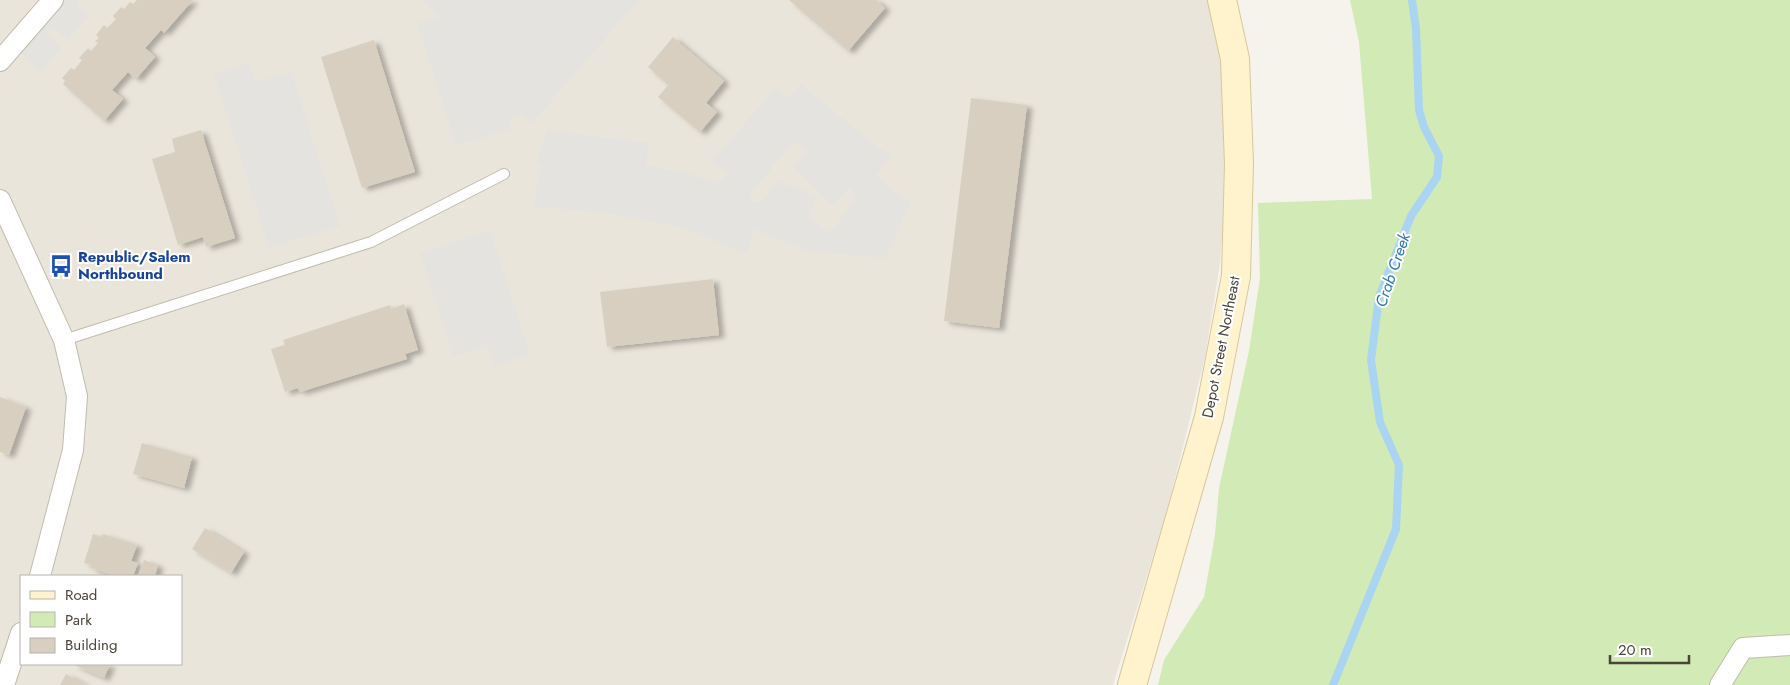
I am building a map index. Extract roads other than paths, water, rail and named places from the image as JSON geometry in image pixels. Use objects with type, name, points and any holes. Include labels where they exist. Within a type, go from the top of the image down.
[{"type":"main road","name":"Depot Street Northeast","points":[[1132,685],[1209,417],[1236,276],[1239,164],[1235,59],[1222,0]]},
{"type":"street","points":[[0,61],[53,0]]},
{"type":"street","points":[[0,200],[64,340],[77,396],[73,450],[40,575]]},
{"type":"street","points":[[4,677],[20,636]]},
{"type":"street","points":[[1720,685],[1743,648],[1790,645]]},
{"type":"lane","points":[[64,340],[371,242],[504,174]]},
{"type":"waterway","name":"Crab Creek","points":[[1333,685],[1396,529],[1399,465],[1380,422],[1371,360],[1379,297],[1411,216],[1437,177],[1439,156],[1424,127],[1419,110],[1416,29],[1412,0]]},
{"type":"place","name":"Republic/Salem Northbound","points":[[61,266]]}]
